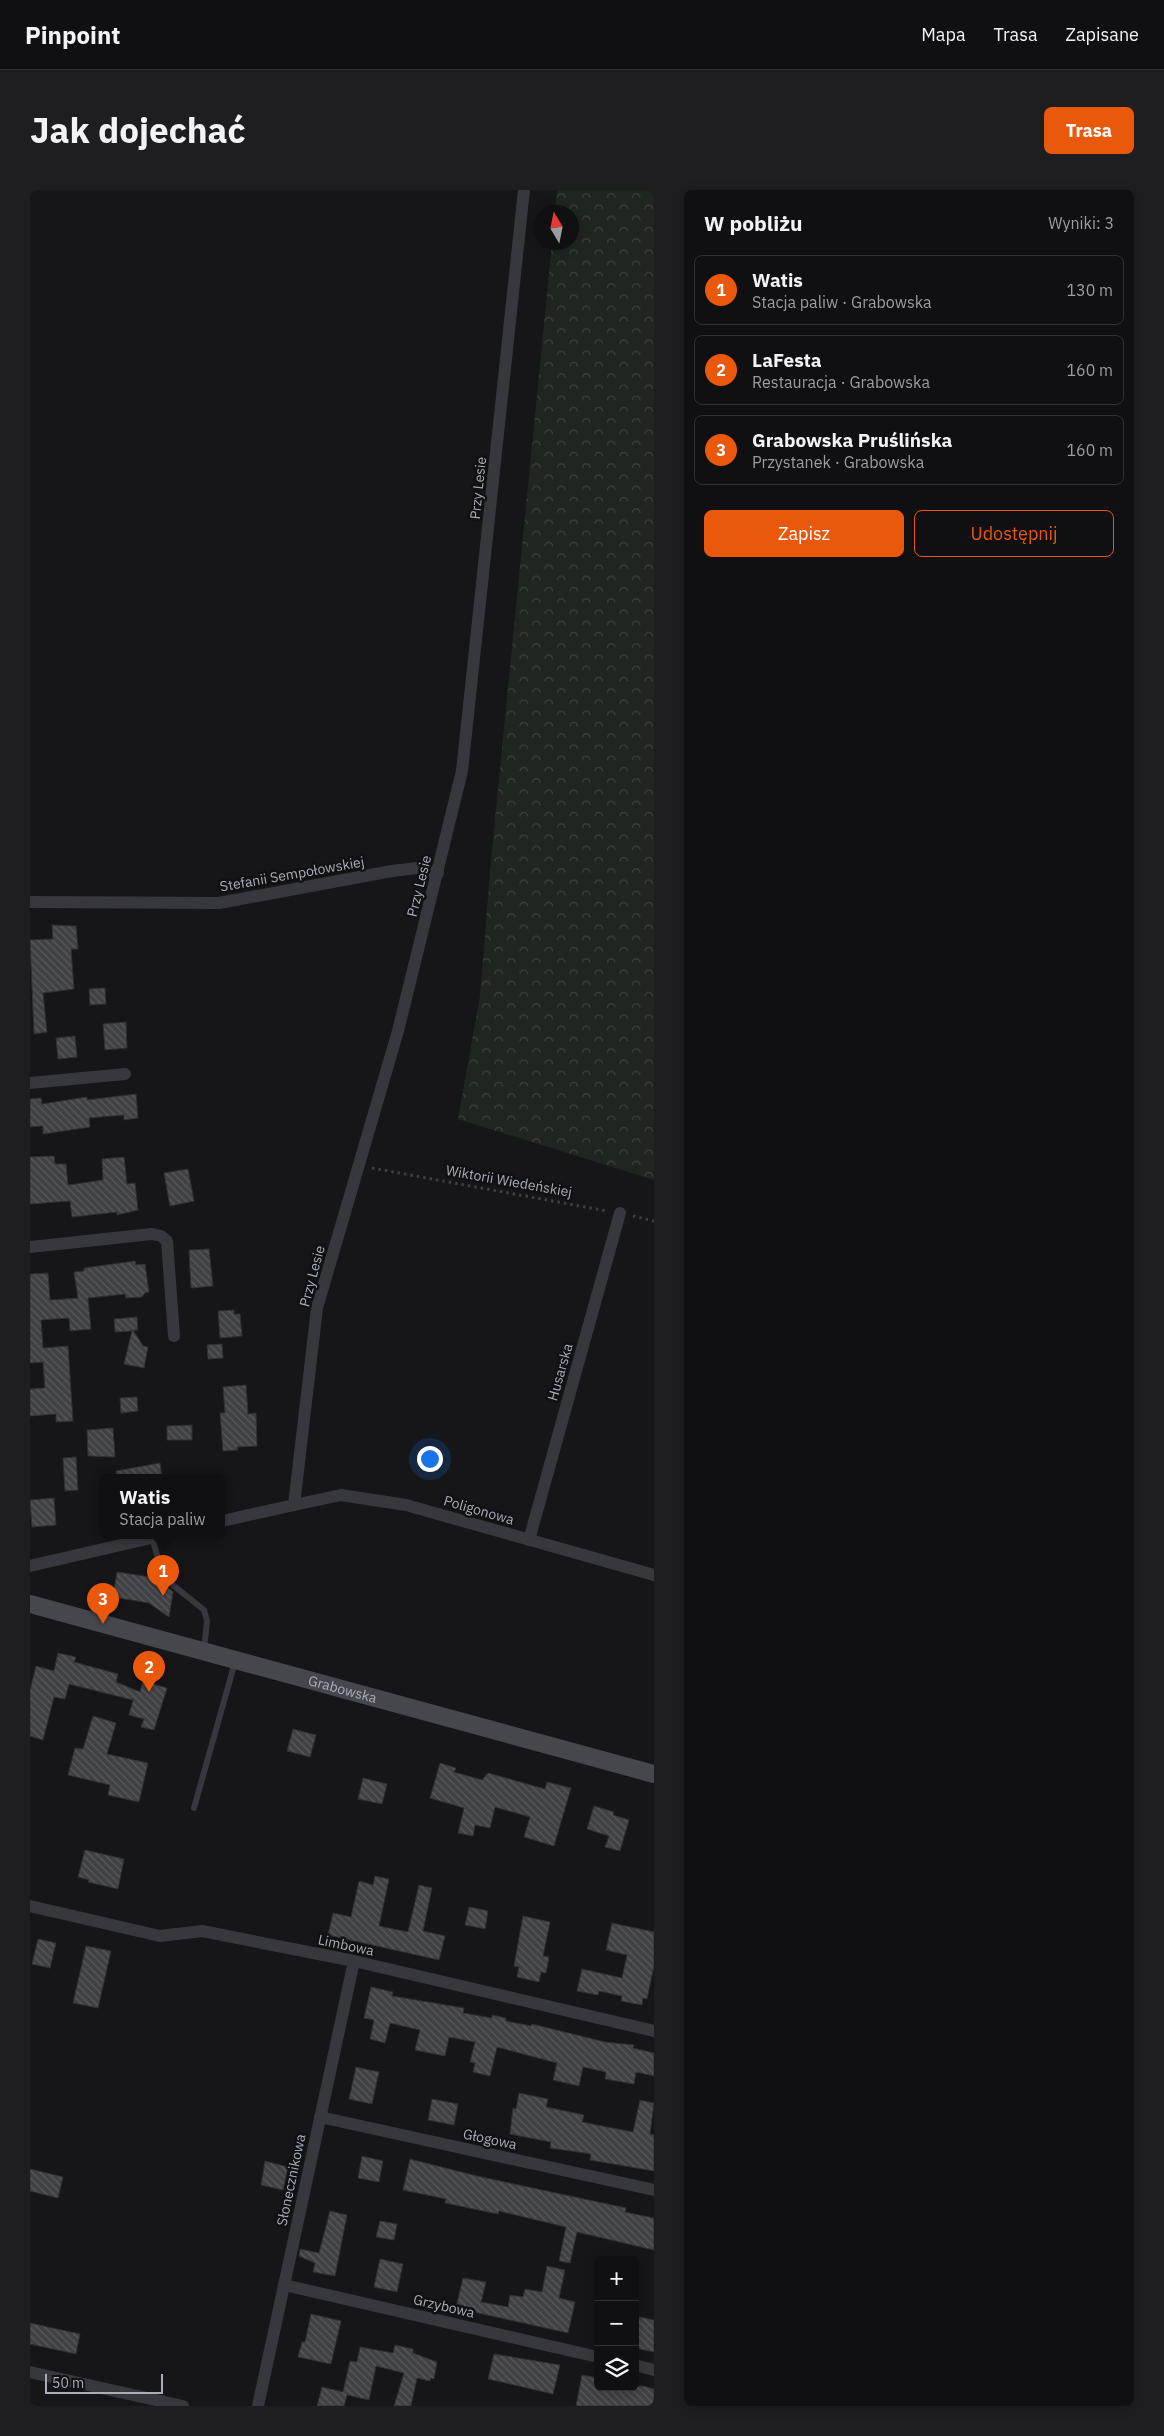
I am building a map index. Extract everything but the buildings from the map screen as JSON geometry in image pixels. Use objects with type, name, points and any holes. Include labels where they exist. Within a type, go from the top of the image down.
[{"type":"street","name":"Przy Lesie","points":[[294,1505],[317,1308],[398,1031],[462,771],[524,190]]},
{"type":"street","name":"Stefanii Sempołowskiej","points":[[30,902],[219,903],[392,871],[417,868],[438,873]]},
{"type":"street","points":[[30,1083],[125,1074]]},
{"type":"street","name":"Husarska","points":[[529,1540],[620,1213]]},
{"type":"street","points":[[30,1247],[152,1234],[161,1236],[167,1241],[174,1336]]},
{"type":"street","name":"Poligonowa","points":[[294,1505],[340,1496],[406,1505],[654,1575]]},
{"type":"street","points":[[225,1520],[294,1505]]},
{"type":"street","points":[[30,1566],[145,1539]]},
{"type":"street","name":"Grabowska","points":[[30,1604],[654,1774]]},
{"type":"street","name":"Limbowa","points":[[30,1906],[160,1936],[202,1931],[354,1961],[654,2031]]},
{"type":"street","name":"Słonecznikowa","points":[[258,2406],[354,1961]]},
{"type":"street","name":"Głogowa","points":[[320,2117],[654,2190]]},
{"type":"street","name":"Grzybowa","points":[[284,2285],[594,2356]]},
{"type":"street","points":[[639,2366],[654,2370]]},
{"type":"street","points":[[30,2372],[183,2406]]},
{"type":"lane","points":[[158,1539],[163,1577],[204,1610],[208,1621],[204,1651]]},
{"type":"lane","points":[[194,1808],[236,1660]]},
{"type":"path","name":"Wiktorii Wiedeńskiej","points":[[359,1165],[620,1213],[654,1221]]},
{"type":"green space","points":[[557,190],[654,190],[654,1180],[458,1119],[480,996],[491,860],[551,250],[579,250],[579,205],[556,205]]},
{"type":"place","name":"Watis","points":[[163,1596]]},
{"type":"place","name":"Grabowska Pruślińska","points":[[103,1624]]},
{"type":"place","name":"LaFesta","points":[[149,1692]]}]
